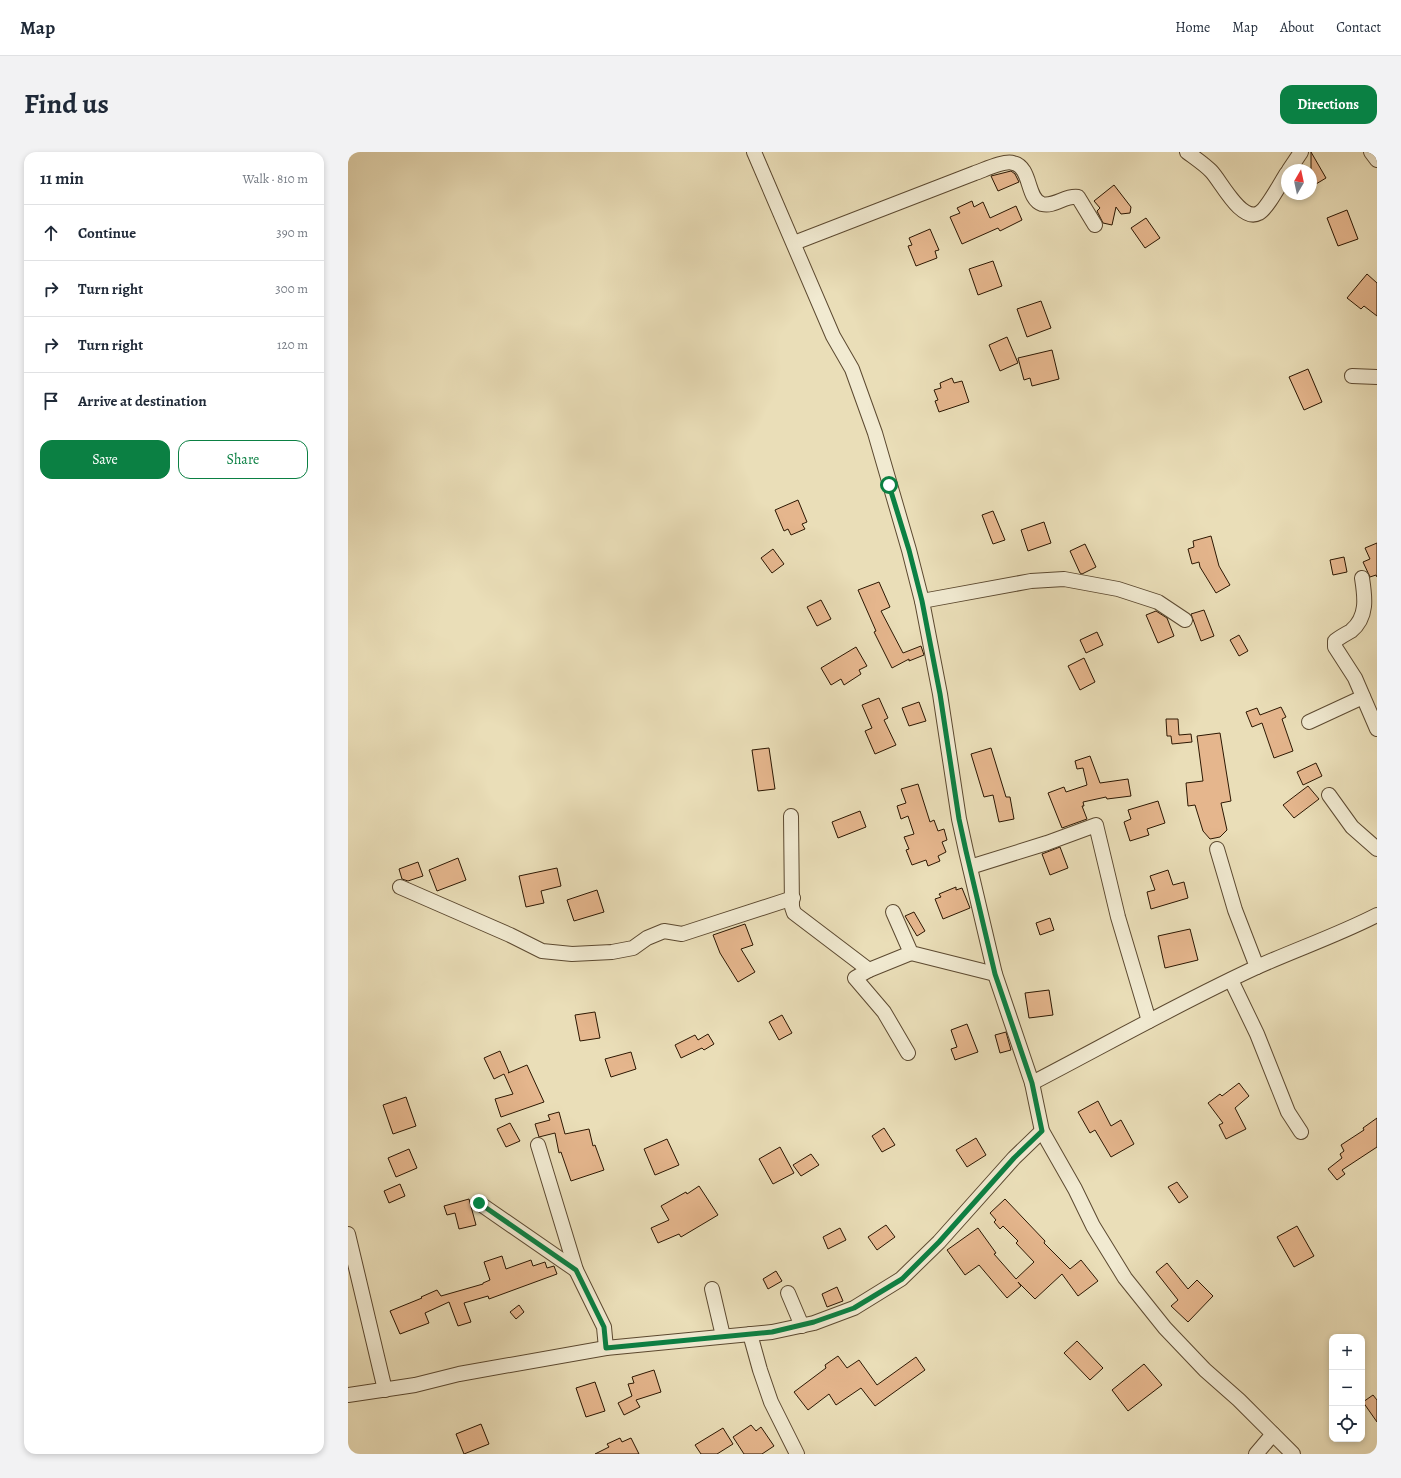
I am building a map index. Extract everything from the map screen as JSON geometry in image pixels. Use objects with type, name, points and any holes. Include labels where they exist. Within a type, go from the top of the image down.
[{"type":"street","points":[[754,152],[833,336],[852,369],[865,404],[909,550],[922,601],[940,694],[959,819],[995,974],[1032,1083],[1042,1131],[1075,1189],[1093,1226],[1125,1278],[1165,1328],[1205,1370],[1239,1400],[1293,1454]]},
{"type":"street","points":[[1187,152],[1212,171],[1230,198],[1245,212],[1252,215],[1258,214],[1264,209],[1281,182]]},
{"type":"street","points":[[1293,164],[1301,152]]},
{"type":"street","points":[[1371,152],[1377,160]]},
{"type":"street","points":[[794,244],[975,173],[1013,162],[1026,174],[1037,201],[1042,204],[1052,204],[1072,196],[1078,197],[1095,225]]},
{"type":"street","points":[[1352,376],[1377,377]]},
{"type":"street","points":[[1362,578],[1366,600],[1362,616],[1352,630],[1335,641],[1335,648],[1355,678],[1377,729]]},
{"type":"street","points":[[922,601],[1031,581],[1064,579],[1118,589],[1158,602],[1185,620]]},
{"type":"street","points":[[1309,722],[1363,697]]},
{"type":"street","points":[[1329,794],[1352,827],[1377,849]]},
{"type":"street","points":[[790,816],[792,907],[794,913],[869,970]]},
{"type":"street","points":[[970,867],[1047,843],[1096,825],[1118,917],[1150,1021]]},
{"type":"street","points":[[1217,849],[1235,910],[1257,967]]},
{"type":"street","points":[[400,887],[510,934],[542,951],[572,954],[612,952],[633,948],[647,938],[664,931],[682,934],[793,898]]},
{"type":"street","points":[[893,912],[912,953]]},
{"type":"street","points":[[1032,1083],[1230,980],[1377,915]]},
{"type":"street","points":[[908,1053],[884,1012],[855,978],[869,970],[912,953],[995,974]]},
{"type":"street","points":[[1230,980],[1256,1034],[1288,1112],[1301,1132]]},
{"type":"street","points":[[348,1394],[415,1385],[459,1374],[606,1348],[772,1332],[802,1326],[854,1308],[902,1279],[939,1242],[1014,1158],[1042,1131]]},
{"type":"street","points":[[538,1146],[576,1270],[604,1327],[606,1348]]},
{"type":"street","points":[[479,1203],[576,1270]]},
{"type":"street","points":[[348,1234],[385,1390]]},
{"type":"street","points":[[712,1288],[723,1336]]},
{"type":"street","points":[[788,1293],[802,1326]]},
{"type":"street","points":[[750,1334],[771,1402],[797,1454]]},
{"type":"street","points":[[1256,1454],[1273,1434]]},
{"type":"building","points":[[1311,152],[1326,178],[1317,183],[1317,164],[1311,164]]},
{"type":"building","points":[[1011,171],[1015,174],[1019,182],[998,191],[991,176]]},
{"type":"building","points":[[1114,185],[1131,207],[1130,213],[1121,214],[1116,207],[1112,225],[1103,223],[1097,211],[1100,208],[1094,201]]},
{"type":"building","points":[[972,201],[974,207],[983,202],[990,218],[1016,206],[1022,220],[1000,231],[998,228],[962,244],[950,217],[960,213],[957,208]]},
{"type":"building","points":[[1347,210],[1358,239],[1338,246],[1327,218]]},
{"type":"building","points":[[1146,218],[1160,238],[1145,248],[1131,228]]},
{"type":"building","points":[[930,229],[939,250],[935,251],[937,258],[916,266],[908,246],[912,245],[909,238]]},
{"type":"building","points":[[993,261],[1002,286],[978,295],[969,269]]},
{"type":"building","points":[[1367,274],[1377,283],[1377,316],[1364,306],[1361,309],[1347,298]]},
{"type":"building","points":[[1041,301],[1051,328],[1027,337],[1017,309]]},
{"type":"building","points":[[1007,337],[1018,363],[1000,371],[989,345]]},
{"type":"building","points":[[1052,350],[1059,379],[1032,386],[1030,378],[1024,380],[1018,358]]},
{"type":"building","points":[[1308,369],[1322,402],[1304,410],[1289,377]]},
{"type":"building","points":[[952,378],[954,383],[962,381],[969,402],[939,412],[935,401],[938,400],[934,390],[941,388],[940,383]]},
{"type":"building","points":[[798,500],[807,522],[802,524],[805,529],[791,535],[788,529],[784,531],[775,510]]},
{"type":"building","points":[[993,511],[1005,540],[993,544],[982,515]]},
{"type":"building","points":[[1044,522],[1051,543],[1028,551],[1021,530]]},
{"type":"building","points":[[1211,536],[1219,566],[1230,585],[1216,593],[1200,567],[1199,562],[1192,564],[1188,549],[1194,547],[1193,541]]},
{"type":"building","points":[[1377,543],[1377,577],[1376,575],[1370,577],[1363,562],[1370,559],[1365,548]]},
{"type":"building","points":[[1085,544],[1096,567],[1082,574],[1080,573],[1070,551]]},
{"type":"building","points":[[773,549],[784,564],[772,573],[761,558]]},
{"type":"building","points":[[1344,557],[1347,572],[1333,575],[1330,560]]},
{"type":"building","points":[[879,582],[890,607],[881,611],[903,653],[921,646],[924,655],[909,661],[909,659],[892,668],[874,632],[876,631],[858,590]]},
{"type":"building","points":[[821,600],[831,619],[817,626],[807,607]]},
{"type":"building","points":[[1204,610],[1214,636],[1201,641],[1191,614]]},
{"type":"building","points":[[1156,611],[1167,618],[1174,636],[1158,643],[1146,615]]},
{"type":"building","points":[[1097,632],[1103,645],[1086,653],[1080,640]]},
{"type":"building","points":[[1239,635],[1248,651],[1239,656],[1230,640]]},
{"type":"building","points":[[856,647],[867,666],[859,670],[861,674],[844,685],[841,679],[831,685],[821,668]]},
{"type":"building","points":[[1084,658],[1095,682],[1080,690],[1068,666]]},
{"type":"building","points":[[879,698],[888,718],[884,720],[896,745],[875,754],[865,731],[872,728],[862,705]]},
{"type":"building","points":[[919,702],[926,721],[909,726],[902,708]]},
{"type":"building","points":[[1281,707],[1286,717],[1282,719],[1293,751],[1274,758],[1262,723],[1252,727],[1246,712],[1257,708],[1260,715]]},
{"type":"building","points":[[1166,719],[1178,719],[1179,735],[1191,734],[1192,742],[1172,744],[1171,736],[1167,736]]},
{"type":"building","points":[[1220,733],[1231,801],[1221,803],[1227,830],[1220,837],[1210,839],[1203,831],[1195,805],[1188,806],[1186,783],[1203,781],[1197,736]]},
{"type":"building","points":[[769,748],[775,789],[758,791],[752,750]]},
{"type":"building","points":[[991,748],[1006,797],[1010,797],[1014,819],[999,822],[993,795],[984,797],[971,754]]},
{"type":"building","points":[[1090,756],[1100,783],[1128,779],[1131,796],[1107,799],[1106,797],[1083,802],[1084,806],[1082,806],[1087,819],[1062,828],[1048,793],[1064,787],[1066,792],[1087,785],[1083,768],[1077,769],[1075,761]]},
{"type":"building","points":[[1316,763],[1322,776],[1303,785],[1297,772]]},
{"type":"building","points":[[918,784],[930,822],[934,820],[938,831],[944,829],[947,840],[942,842],[946,852],[938,856],[940,861],[928,866],[926,860],[912,865],[906,850],[909,849],[904,837],[914,834],[908,816],[901,819],[897,806],[906,803],[901,789]]},
{"type":"building","points":[[1308,786],[1319,799],[1294,818],[1283,805]]},
{"type":"building","points":[[1158,801],[1165,823],[1147,829],[1149,835],[1130,841],[1124,822],[1131,819],[1128,810]]},
{"type":"building","points":[[860,811],[866,827],[838,838],[832,822]]},
{"type":"building","points":[[1060,847],[1068,868],[1050,875],[1042,854]]},
{"type":"building","points":[[458,858],[466,880],[437,891],[429,870]]},
{"type":"building","points":[[418,862],[423,876],[408,881],[402,879],[399,869]]},
{"type":"building","points":[[557,868],[561,886],[541,891],[544,903],[526,907],[519,876]]},
{"type":"building","points":[[1168,870],[1173,885],[1184,882],[1188,898],[1151,909],[1147,892],[1155,890],[1150,876]]},
{"type":"building","points":[[956,887],[956,890],[962,888],[970,908],[943,919],[935,899],[941,897],[939,894]]},
{"type":"building","points":[[597,890],[604,912],[574,921],[567,900]]},
{"type":"building","points":[[914,912],[925,931],[917,936],[905,916]]},
{"type":"building","points":[[1050,918],[1054,930],[1040,935],[1036,923]]},
{"type":"building","points":[[745,924],[753,945],[741,949],[755,972],[738,982],[720,953],[713,935]]},
{"type":"building","points":[[1190,929],[1198,960],[1165,968],[1158,936]]},
{"type":"building","points":[[1049,990],[1053,1015],[1029,1018],[1025,993]]},
{"type":"building","points":[[595,1012],[600,1038],[580,1041],[575,1015]]},
{"type":"building","points":[[782,1015],[792,1033],[779,1040],[769,1022]]},
{"type":"building","points":[[967,1024],[978,1052],[955,1060],[951,1049],[957,1047],[951,1030]]},
{"type":"building","points":[[1006,1032],[1011,1050],[1000,1053],[995,1035]]},
{"type":"building","points":[[708,1034],[714,1044],[704,1050],[702,1048],[681,1058],[675,1045],[695,1035],[698,1040]]},
{"type":"building","points":[[500,1051],[509,1072],[508,1073],[527,1065],[544,1102],[501,1117],[495,1099],[513,1094],[504,1074],[494,1079],[484,1058]]},
{"type":"building","points":[[631,1052],[636,1069],[611,1077],[605,1059]]},
{"type":"building","points":[[1239,1083],[1249,1096],[1235,1108],[1246,1129],[1226,1139],[1219,1125],[1223,1123],[1208,1103],[1220,1094],[1222,1096]]},
{"type":"building","points":[[406,1097],[416,1126],[393,1134],[383,1105]]},
{"type":"building","points":[[1098,1101],[1111,1126],[1121,1120],[1134,1144],[1111,1157],[1095,1130],[1090,1133],[1078,1112]]},
{"type":"building","points":[[559,1112],[565,1134],[589,1129],[593,1146],[595,1145],[604,1170],[571,1181],[561,1152],[559,1153],[555,1133],[539,1137],[535,1124],[550,1120],[548,1115]]},
{"type":"building","points":[[1377,1118],[1377,1147],[1342,1170],[1345,1174],[1337,1180],[1328,1169],[1342,1158],[1340,1154],[1344,1151],[1341,1145],[1364,1130],[1363,1128]]},
{"type":"building","points":[[510,1123],[520,1141],[506,1147],[497,1129]]},
{"type":"building","points":[[884,1128],[895,1145],[882,1152],[872,1136]]},
{"type":"building","points":[[976,1138],[986,1155],[967,1167],[956,1150]]},
{"type":"building","points":[[667,1139],[679,1165],[655,1175],[644,1149]]},
{"type":"building","points":[[780,1147],[794,1173],[773,1184],[759,1159]]},
{"type":"building","points":[[409,1149],[417,1168],[396,1177],[388,1158]]},
{"type":"building","points":[[811,1154],[819,1165],[801,1176],[793,1165]]},
{"type":"building","points":[[1177,1182],[1188,1197],[1179,1203],[1168,1187]]},
{"type":"building","points":[[400,1184],[405,1196],[389,1203],[384,1191]]},
{"type":"building","points":[[699,1186],[718,1215],[681,1237],[679,1234],[658,1243],[651,1228],[669,1220],[661,1206],[686,1192],[687,1194]]},
{"type":"building","points":[[469,1199],[476,1225],[459,1229],[455,1213],[447,1215],[444,1206]]},
{"type":"building","points":[[1005,1199],[1045,1241],[1044,1243],[1070,1269],[1081,1260],[1098,1281],[1078,1296],[1062,1274],[1035,1299],[1018,1282],[1021,1286],[1007,1298],[979,1265],[965,1275],[947,1250],[978,1228],[996,1253],[994,1254],[1016,1279],[1034,1262],[1016,1243],[1018,1241],[1003,1226],[1000,1229],[994,1222],[996,1220],[990,1213]]},
{"type":"building","points":[[886,1225],[895,1237],[877,1250],[868,1237]]},
{"type":"building","points":[[1297,1226],[1314,1256],[1294,1267],[1277,1237]]},
{"type":"building","points":[[840,1228],[846,1240],[828,1249],[823,1237]]},
{"type":"building","points":[[502,1256],[506,1269],[531,1260],[533,1266],[545,1262],[547,1268],[554,1266],[557,1274],[489,1299],[488,1296],[464,1303],[471,1322],[458,1326],[449,1302],[425,1313],[429,1323],[400,1334],[390,1311],[437,1290],[441,1296],[483,1284],[490,1280],[484,1262]]},
{"type":"building","points":[[1167,1263],[1188,1289],[1197,1280],[1213,1296],[1188,1322],[1171,1306],[1178,1300],[1156,1272]]},
{"type":"building","points":[[776,1271],[782,1281],[768,1289],[763,1279]]},
{"type":"building","points":[[837,1287],[843,1301],[827,1307],[822,1294]]},
{"type":"building","points":[[519,1305],[524,1312],[516,1319],[510,1312]]},
{"type":"building","points":[[1077,1341],[1103,1368],[1090,1380],[1064,1353]]},
{"type":"building","points":[[838,1356],[847,1368],[859,1360],[877,1385],[916,1357],[925,1370],[875,1406],[861,1388],[836,1405],[829,1394],[808,1410],[794,1392],[826,1368],[825,1365]]},
{"type":"building","points":[[1144,1364],[1162,1385],[1128,1411],[1112,1390]]},
{"type":"building","points":[[654,1370],[661,1392],[636,1400],[640,1407],[624,1415],[618,1403],[632,1396],[628,1384],[634,1383],[632,1377]]},
{"type":"building","points":[[595,1382],[605,1411],[586,1417],[576,1388]]},
{"type":"building","points":[[1373,1395],[1377,1400],[1377,1422],[1365,1405],[1365,1401]]},
{"type":"building","points":[[481,1424],[489,1444],[464,1454],[456,1434]]},
{"type":"building","points":[[751,1425],[756,1431],[761,1427],[774,1446],[762,1454],[744,1454],[733,1437]]},
{"type":"building","points":[[723,1428],[733,1444],[717,1454],[701,1454],[695,1445]]},
{"type":"building","points":[[620,1438],[622,1442],[631,1438],[639,1454],[595,1454],[609,1447],[607,1444]]},
{"type":"route","points":[[479,1203],[576,1270],[604,1327],[606,1348],[772,1332],[794,1328],[854,1308],[902,1279],[939,1242],[1014,1158],[1042,1131],[1032,1083],[995,974],[959,819],[940,694],[922,601],[909,550],[889,485]]}]
